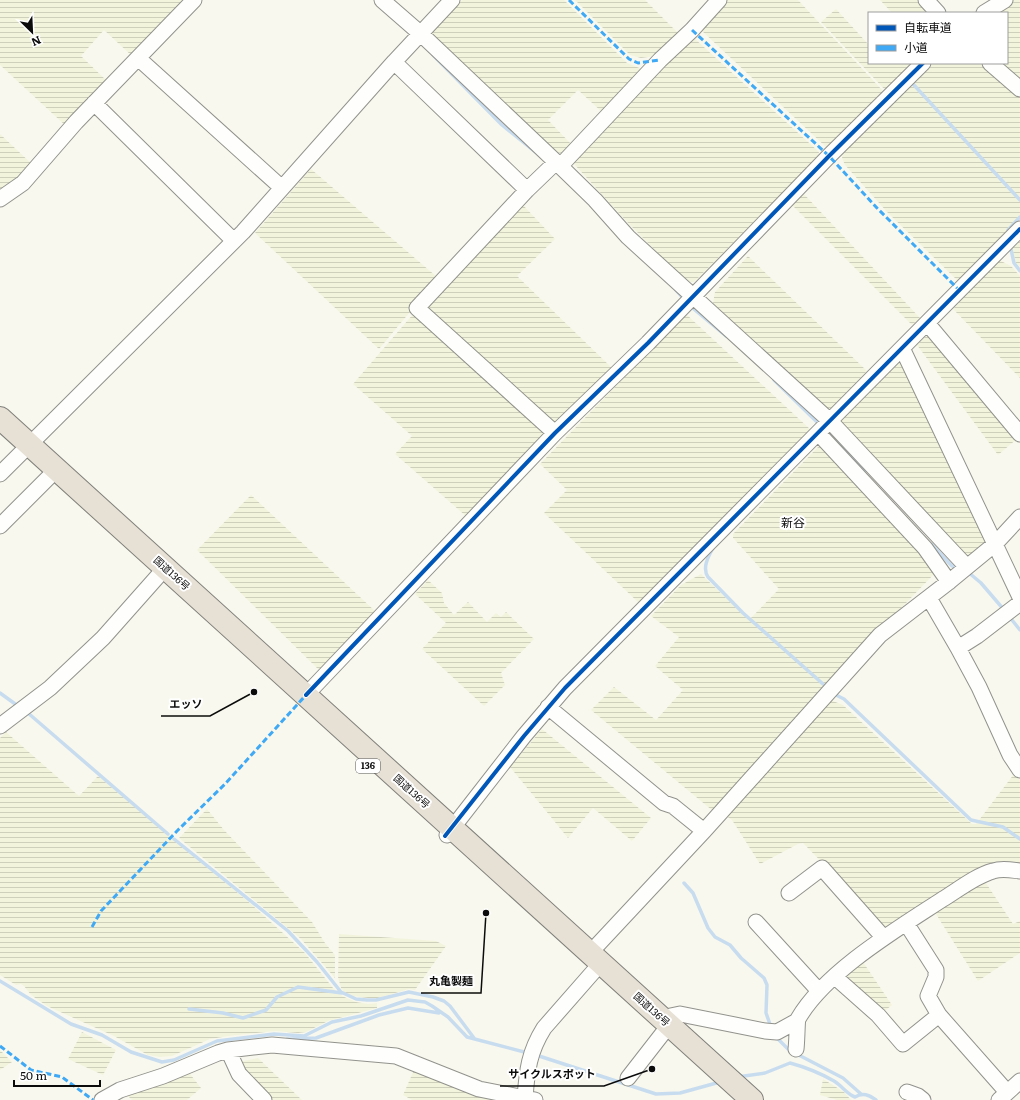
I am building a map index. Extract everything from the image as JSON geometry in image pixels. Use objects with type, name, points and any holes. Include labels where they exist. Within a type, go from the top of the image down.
[{"type":"highway","name":"国道136号","points":[[0,418],[49,477],[306,695],[449,832]]},
{"type":"highway","name":"国道136号","points":[[0,432],[26,448],[449,832],[595,962],[740,1100]]},
{"type":"street","points":[[0,199],[23,183],[94,104],[194,0]]},
{"type":"street","points":[[382,0],[417,37],[557,163],[595,200],[628,237],[830,421],[960,573]]},
{"type":"street","points":[[0,474],[234,241],[394,62],[452,0]]},
{"type":"street","points":[[555,433],[417,308],[527,190],[557,163],[565,161],[660,60],[692,30],[719,0]]},
{"type":"street","points":[[926,0],[937,12]]},
{"type":"street","points":[[986,12],[1005,0]]},
{"type":"street","points":[[138,58],[282,188]]},
{"type":"street","points":[[394,62],[527,190]]},
{"type":"street","points":[[306,695],[555,433],[648,343],[829,156],[922,64]]},
{"type":"street","points":[[991,64],[1020,88]]},
{"type":"street","points":[[94,104],[234,241]]},
{"type":"street","points":[[449,832],[548,707],[1020,229]]},
{"type":"street","points":[[927,323],[1020,434]]},
{"type":"street","points":[[902,348],[1020,597]]},
{"type":"street","points":[[818,433],[925,548],[960,573]]},
{"type":"street","points":[[0,526],[49,477]]},
{"type":"street","points":[[102,1100],[124,1095],[163,1076],[228,1050],[272,1045],[292,1045],[388,1054],[431,1068],[490,1097],[530,1099],[528,1064],[533,1047],[544,1028],[595,962],[704,831],[880,635],[929,598],[995,544],[1020,517]]},
{"type":"street","points":[[0,726],[50,688],[103,638],[162,572]]},
{"type":"street","points":[[929,598],[979,687],[1010,755],[1020,770]]},
{"type":"street","points":[[958,648],[977,636],[1020,603]]},
{"type":"street","points":[[548,707],[664,803],[673,806],[704,831]]},
{"type":"street","points":[[789,893],[822,868],[884,938]]},
{"type":"street","points":[[628,1078],[662,1025],[680,1014],[765,1031],[777,1032],[797,1021],[819,991],[835,977],[884,938],[906,923],[986,873],[1001,869],[1020,871]]},
{"type":"street","points":[[756,922],[819,991]]},
{"type":"street","points":[[906,923],[936,970],[936,976],[928,996],[939,1015],[1003,1096],[1020,1081]]},
{"type":"street","points":[[835,977],[878,1015],[903,1044],[939,1015]]},
{"type":"street","points":[[796,1049],[798,1039],[797,1021]]},
{"type":"street","points":[[228,1050],[239,1074],[263,1100]]},
{"type":"street","points":[[907,1092],[918,1096],[923,1100]]},
{"type":"green space","points":[[0,0],[188,0],[132,56],[104,30],[81,56],[108,82],[67,127],[0,65]]},
{"type":"green space","points":[[462,0],[564,0],[627,63],[642,69],[603,113],[578,90],[548,120],[573,146],[569,150],[562,153],[556,152],[434,39],[432,33]]},
{"type":"green space","points":[[575,0],[645,0],[680,35],[656,56],[641,58],[630,55]]},
{"type":"green space","points":[[727,0],[798,0],[884,92],[828,147],[826,147],[702,31],[702,27]]},
{"type":"green space","points":[[880,0],[919,0],[930,12],[891,12]]},
{"type":"green space","points":[[991,0],[1020,0],[1020,81],[1000,64],[1008,64],[1008,12],[981,12]]},
{"type":"green space","points":[[836,9],[868,44],[868,64],[912,64],[886,91],[821,22]]},
{"type":"green space","points":[[694,38],[819,152],[818,156],[790,186],[694,282],[690,282],[671,266],[629,224],[574,164],[576,159],[669,58]]},
{"type":"green space","points":[[929,64],[985,64],[1020,94],[1020,220],[959,282],[888,213],[845,165],[842,158],[844,147]]},
{"type":"green space","points":[[0,134],[33,165],[0,193]]},
{"type":"green space","points":[[311,169],[437,277],[414,300],[410,312],[379,349],[255,233]]},
{"type":"green space","points":[[804,194],[920,318],[912,325],[792,205]]},
{"type":"green space","points":[[522,204],[555,239],[517,276],[612,368],[556,427],[428,308],[428,304]]},
{"type":"green space","points":[[1020,240],[1020,267],[1016,263],[1012,248]]},
{"type":"green space","points":[[748,256],[867,371],[829,410],[770,358],[713,303],[715,292]]},
{"type":"green space","points":[[999,260],[1011,266],[1020,276],[1020,378],[953,309]]},
{"type":"green space","points":[[414,313],[547,433],[467,517],[395,454],[412,436],[353,384]]},
{"type":"green space","points":[[686,314],[811,430],[640,604],[544,513],[567,490],[540,464]]},
{"type":"green space","points":[[930,332],[1018,438],[998,455],[917,345]]},
{"type":"green space","points":[[900,362],[988,541],[966,559],[843,427],[841,421]]},
{"type":"green space","points":[[819,446],[825,447],[936,572],[821,691],[833,701],[843,705],[972,824],[976,824],[1014,774],[1020,780],[1020,865],[887,929],[803,843],[798,844],[760,864],[732,820],[715,808],[713,811],[591,710],[614,687],[656,720],[683,690],[655,666],[679,637],[651,616],[681,585],[701,574],[749,620],[779,589],[733,538],[733,534]]},
{"type":"green space","points":[[251,495],[376,612],[320,671],[197,550]]},
{"type":"green space","points":[[428,580],[442,593],[444,603],[454,615],[468,602],[487,622],[496,613],[501,617],[506,612],[534,639],[501,673],[505,685],[484,706],[422,649],[446,623],[415,594]]},
{"type":"green space","points":[[542,729],[651,818],[632,841],[593,808],[568,838],[510,767]]},
{"type":"green space","points":[[6,732],[79,796],[98,776],[251,904],[305,953],[333,988],[342,996],[356,1002],[368,1004],[377,1003],[377,1008],[328,1021],[306,1032],[298,1033],[275,1031],[210,1039],[172,1056],[160,1057],[148,1055],[114,1036],[47,1006],[31,995],[21,984],[16,985],[0,975],[0,738]]},
{"type":"green space","points":[[207,809],[224,830],[312,922],[325,943],[335,955],[335,978],[301,939],[179,838]]},
{"type":"green space","points":[[984,880],[1013,924],[1020,921],[1020,953],[978,981],[934,911]]},
{"type":"green space","points":[[339,934],[436,941],[446,946],[415,990],[409,989],[378,998],[368,998],[353,996],[344,992],[341,988],[338,977]]},
{"type":"green space","points":[[863,962],[892,1005],[881,1014],[842,977]]},
{"type":"green space","points":[[82,1032],[116,1050],[103,1075],[68,1059]]},
{"type":"green space","points":[[0,1050],[12,1062],[0,1070]]},
{"type":"green space","points":[[258,1058],[302,1100],[269,1100],[238,1062]]},
{"type":"green space","points":[[187,1070],[201,1088],[187,1100],[132,1100],[126,1094]]},
{"type":"green space","points":[[414,1070],[513,1100],[412,1100],[403,1095]]},
{"type":"green space","points":[[823,1079],[844,1092],[851,1100],[837,1100],[820,1095]]},
{"type":"waterway","points":[[433,55],[502,125],[539,155]]},
{"type":"waterway","points":[[913,84],[1020,200]]},
{"type":"waterway","points":[[1008,235],[1008,230],[1020,217]]},
{"type":"waterway","points":[[1010,245],[1014,263],[1020,271]]},
{"type":"waterway","points":[[676,290],[685,300]]},
{"type":"waterway","points":[[689,305],[726,336]]},
{"type":"waterway","points":[[774,380],[820,425]]},
{"type":"waterway","points":[[826,430],[864,471]]},
{"type":"waterway","points":[[931,544],[952,566],[958,569]]},
{"type":"waterway","points":[[713,548],[706,566],[706,574],[708,577],[743,613],[823,684]]},
{"type":"waterway","points":[[968,572],[981,583],[1005,611]]},
{"type":"waterway","points":[[1008,615],[1020,630]]},
{"type":"waterway","points":[[0,693],[18,706]]},
{"type":"waterway","points":[[836,695],[844,699],[971,820],[1003,827],[1020,839]]},
{"type":"waterway","points":[[28,713],[168,834]]},
{"type":"waterway","points":[[174,839],[288,931],[317,962],[341,992],[356,999],[367,1000],[376,1000],[409,992],[433,997],[444,1001],[450,1006],[474,1038]]},
{"type":"waterway","points":[[684,883],[693,893],[708,928],[715,937],[730,945],[741,958],[764,978],[767,985],[766,1013],[771,1027]]},
{"type":"waterway","points":[[0,981],[71,1024],[102,1035],[131,1052],[162,1062],[174,1060],[217,1041],[274,1034],[304,1036],[332,1022],[361,1016],[408,1000],[425,1002],[432,1006],[448,1017],[467,1037],[528,1053]]},
{"type":"waterway","points":[[189,1009],[223,1013],[243,1018],[266,1010],[277,997],[298,987],[342,993]]},
{"type":"waterway","points":[[287,1039],[316,1038],[379,1015],[408,1008],[439,1013]]},
{"type":"waterway","points":[[775,1036],[789,1050],[843,1078],[861,1094]]},
{"type":"waterway","points":[[536,1055],[656,1094],[680,1093],[720,1082]]},
{"type":"waterway","points":[[737,1077],[765,1073],[790,1063],[812,1070],[829,1078],[855,1097],[866,1095],[876,1100]]},
{"type":"marked path","points":[[569,0],[629,59],[638,63],[660,60]]},
{"type":"marked path","points":[[692,30],[829,156],[877,208],[959,290]]},
{"type":"marked path","points":[[92,927],[101,911],[177,831],[225,784],[306,695]]},
{"type":"marked path","points":[[0,1046],[31,1070],[62,1077],[93,1100]]},
{"type":"cycle path","points":[[306,695],[555,433],[648,343],[829,156],[922,64]]},
{"type":"cycle path","points":[[445,836],[524,736],[565,688],[1020,229]]},
{"type":"place","name":"エッソ","points":[[254,692]]},
{"type":"place","name":"丸亀製麺","points":[[486,913]]},
{"type":"place","name":"サイクルスポット","points":[[652,1069]]},
{"type":"district","name":"新谷","points":[[793,523]]}]
